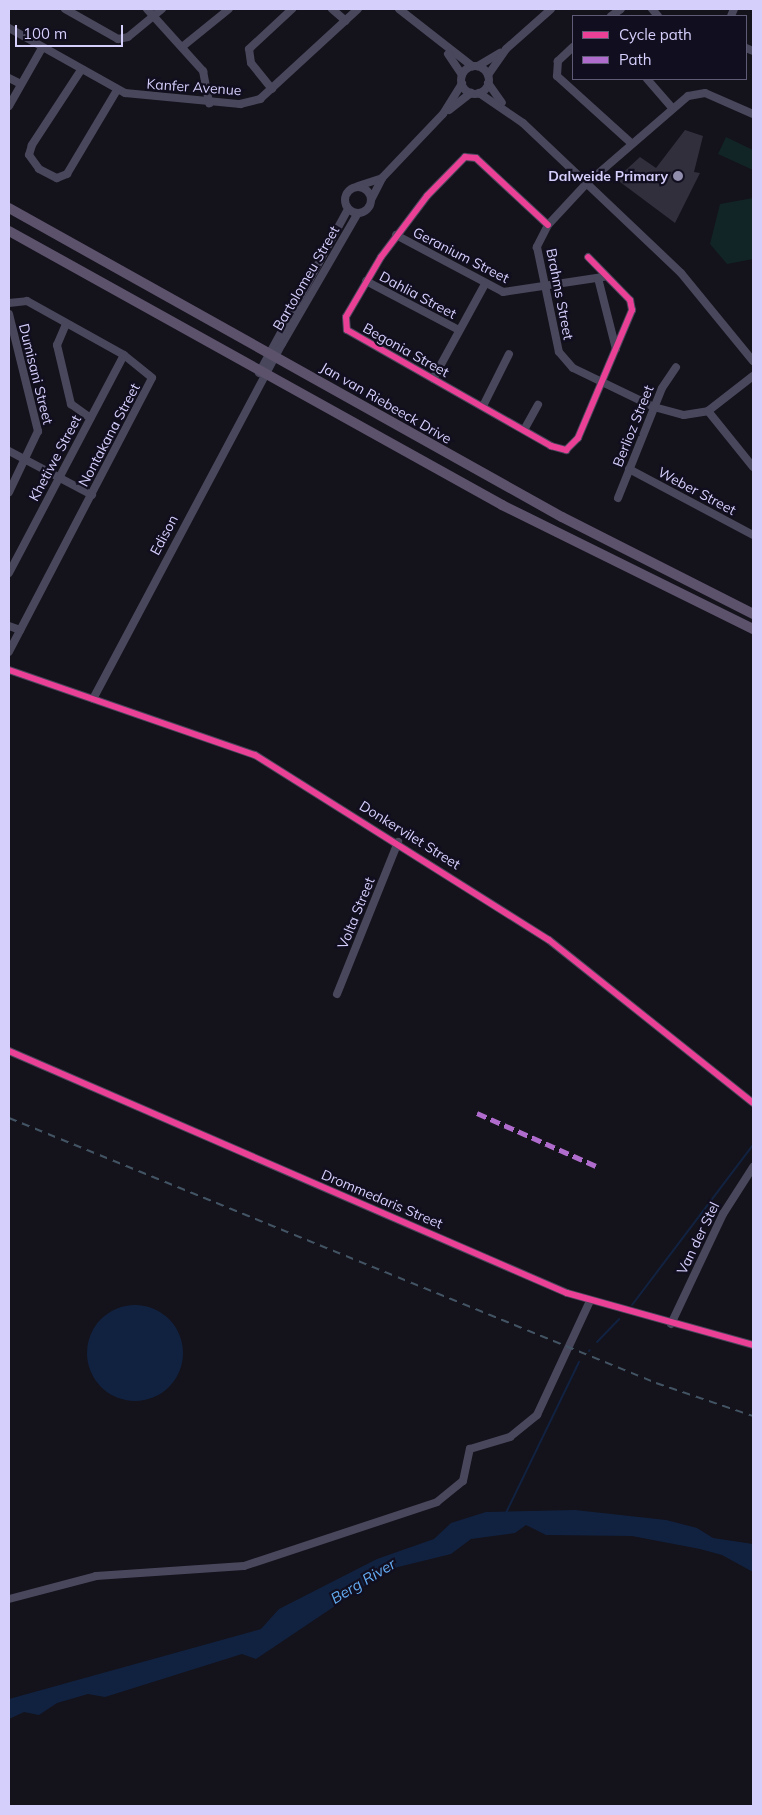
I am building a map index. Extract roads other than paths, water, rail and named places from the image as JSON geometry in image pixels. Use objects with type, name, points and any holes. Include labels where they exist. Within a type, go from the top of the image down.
[{"type":"main road","name":"Jan van Riebeeck Drive","points":[[9,208],[272,353],[562,517],[753,614]]},
{"type":"main road","points":[[9,231],[562,537],[753,629]]},
{"type":"street","points":[[65,9],[118,39],[162,9]]},
{"type":"street","points":[[147,9],[206,76],[209,103]]},
{"type":"street","points":[[182,47],[228,9]]},
{"type":"street","points":[[272,88],[251,63],[250,49],[292,9]]},
{"type":"street","points":[[332,9],[346,21]]},
{"type":"street","name":"Kanfer Avenue","points":[[9,28],[117,90],[209,103],[248,103],[272,88],[358,9]]},
{"type":"street","points":[[399,9],[444,49],[475,66],[488,79],[505,107],[692,284],[753,361]]},
{"type":"street","points":[[462,75],[506,49],[551,9]]},
{"type":"street","points":[[9,106],[42,48]]},
{"type":"street","points":[[572,48],[558,61],[557,76],[630,142]]},
{"type":"street","points":[[443,114],[462,84],[462,75],[444,49]]},
{"type":"street","points":[[443,114],[475,93],[488,79],[506,49]]},
{"type":"street","points":[[81,70],[32,145],[29,155],[39,169],[57,178],[67,174],[117,90]]},
{"type":"street","points":[[9,78],[21,84]]},
{"type":"street","points":[[648,80],[672,108]]},
{"type":"street","points":[[462,84],[475,93],[505,107]]},
{"type":"street","name":"Brahms Street","points":[[708,411],[676,414],[654,407],[601,384],[563,359],[537,247],[548,225],[586,184],[630,142],[672,108],[699,92],[753,114]]},
{"type":"street","name":"Bartolomeu Street","points":[[272,353],[358,213],[367,209],[382,178],[443,114]]},
{"type":"street","name":"Begonia Street","points":[[548,225],[469,156],[440,180],[396,235],[366,281],[346,317],[347,330],[558,449],[571,448],[601,384]]},
{"type":"street","name":"Bartolomeu Street","points":[[272,353],[348,209],[346,195],[358,186],[382,178]]},
{"type":"street","points":[[358,186],[367,190],[371,200]]},
{"type":"street","points":[[348,209],[358,213]]},
{"type":"street","name":"Geranium Street","points":[[396,235],[485,284],[509,293],[600,277]]},
{"type":"street","points":[[588,257],[600,277],[632,305],[601,384]]},
{"type":"street","points":[[600,277],[616,349]]},
{"type":"street","name":"Dahlia Street","points":[[366,281],[459,330]]},
{"type":"street","points":[[433,379],[485,284]]},
{"type":"street","name":"Nontakana Street","points":[[9,304],[27,301],[124,355],[150,372],[152,382],[9,652]]},
{"type":"street","name":"Dumisani Street","points":[[9,314],[38,431],[26,461],[9,492]]},
{"type":"street","points":[[66,324],[57,345],[69,396],[74,408],[90,418]]},
{"type":"street","name":"Edison","points":[[93,698],[259,385],[263,370],[272,353]]},
{"type":"street","points":[[483,406],[510,354]]},
{"type":"street","name":"Khetiwe Street","points":[[9,573],[124,355]]},
{"type":"street","name":"Berlioz Street","points":[[618,498],[654,407],[676,367]]},
{"type":"street","points":[[753,376],[708,411],[753,467]]},
{"type":"street","points":[[524,430],[538,405]]},
{"type":"street","points":[[9,451],[92,495]]},
{"type":"street","name":"Weber Street","points":[[628,469],[753,535]]},
{"type":"street","points":[[9,626],[20,630]]},
{"type":"street","name":"Donkervilet Street","points":[[9,670],[256,755],[398,842],[595,973],[753,1103]]},
{"type":"street","name":"Volta Street","points":[[337,994],[398,842]]},
{"type":"street","name":"Drommedaris Street","points":[[9,1051],[590,1301],[753,1345]]},
{"type":"street","name":"Van der Stel","points":[[671,1324],[723,1214],[753,1167]]},
{"type":"street","points":[[9,1599],[96,1576],[244,1566],[437,1502],[463,1481],[470,1450],[510,1437],[537,1415],[590,1301]]},
{"type":"water","points":[[135,1305],[153,1308],[169,1319],[180,1335],[183,1353],[180,1371],[169,1387],[153,1398],[135,1401],[117,1398],[101,1387],[90,1371],[87,1353],[90,1335],[101,1319],[117,1308]]},
{"type":"water","name":"Berg River","points":[[575,1510],[666,1520],[697,1528],[713,1538],[753,1544],[753,1572],[722,1555],[700,1549],[632,1536],[546,1535],[526,1525],[515,1533],[471,1539],[451,1554],[390,1569],[256,1659],[242,1654],[105,1697],[88,1694],[57,1703],[39,1715],[24,1712],[9,1719],[9,1699],[261,1629],[279,1609],[377,1559],[434,1539],[451,1523],[486,1512]]},
{"type":"waterway","points":[[632,1305],[753,1145]]},
{"type":"waterway","points":[[597,1342],[619,1319]]},
{"type":"waterway","points":[[505,1515],[579,1362]]},
{"type":"railway","points":[[9,1118],[656,1383],[753,1416]]},
{"type":"place","name":"Dalweide Primary","points":[[678,176]]}]
